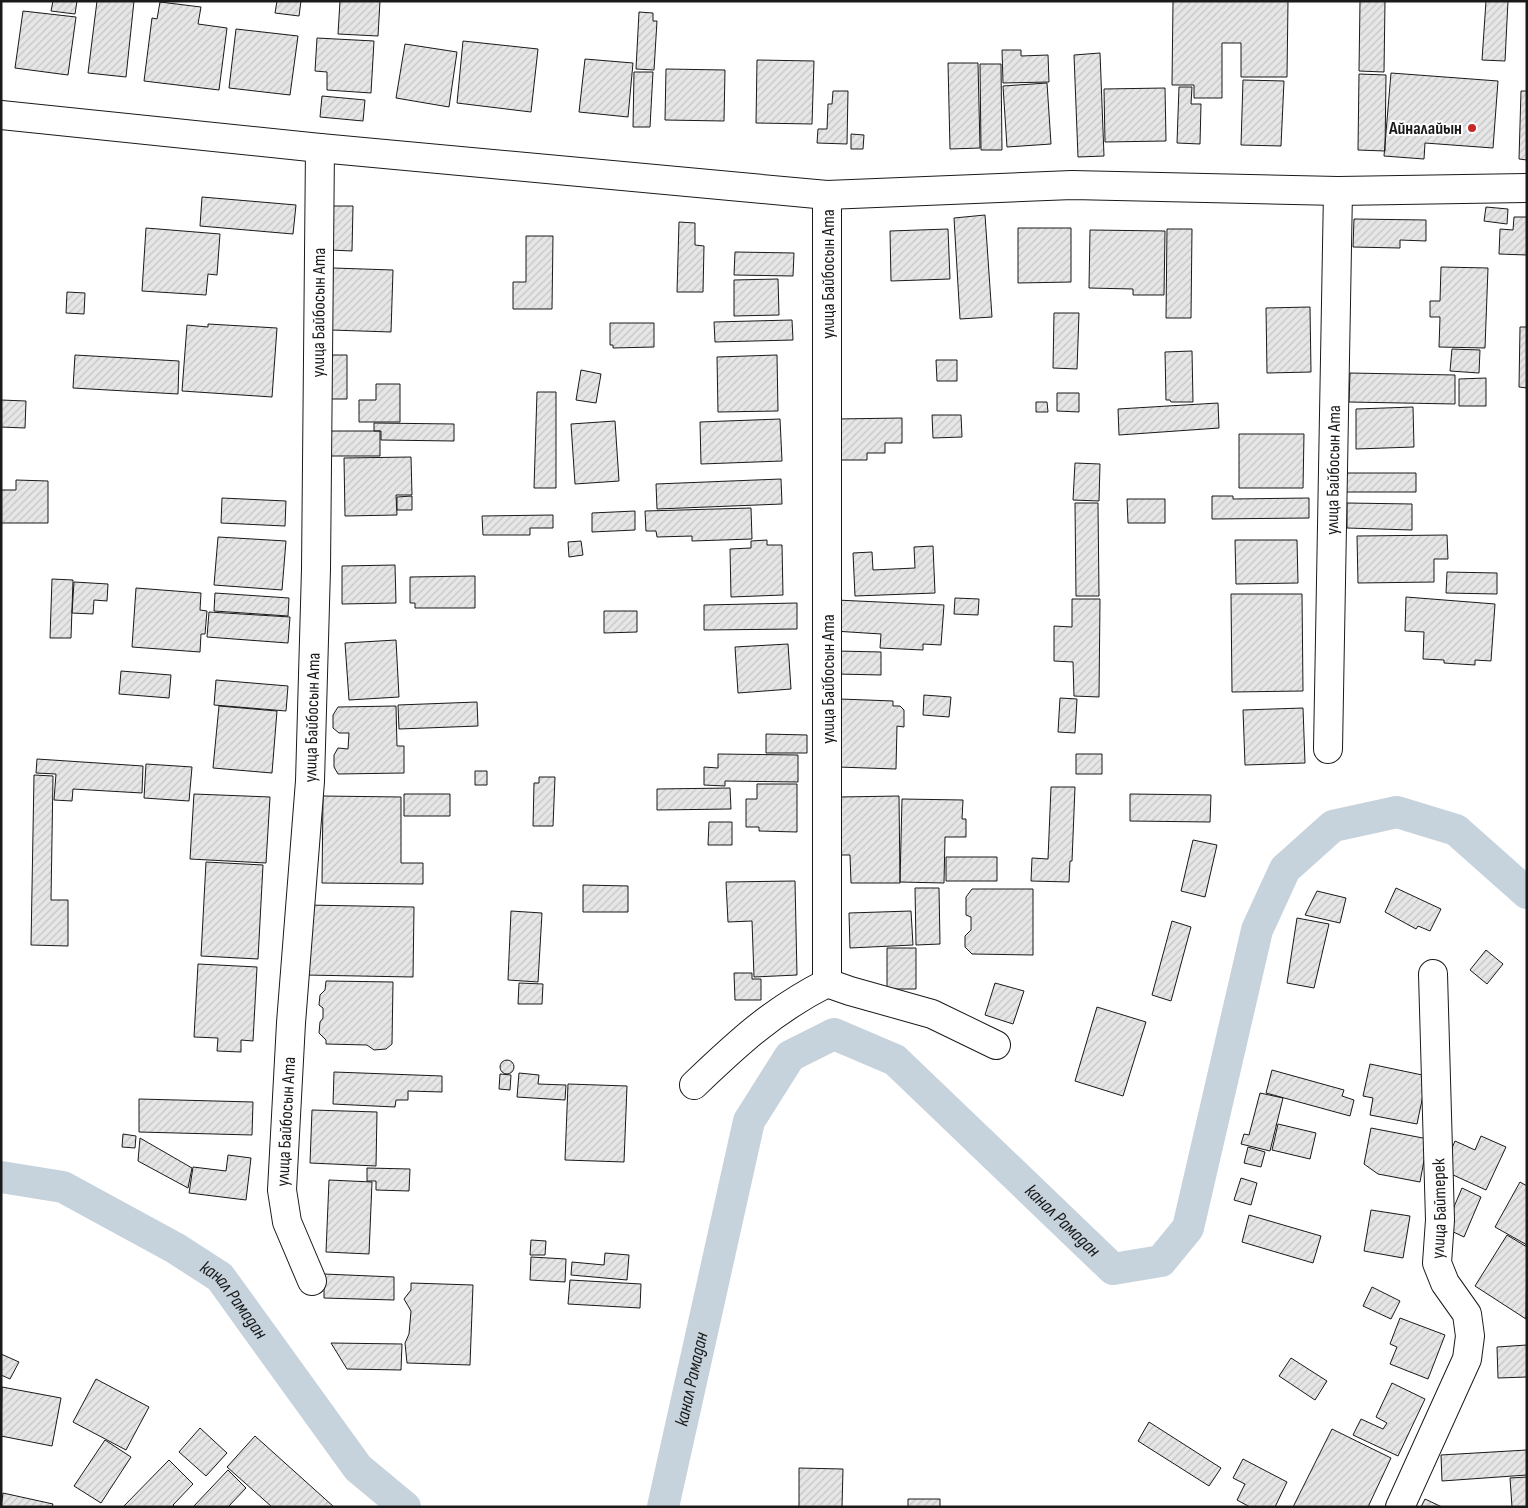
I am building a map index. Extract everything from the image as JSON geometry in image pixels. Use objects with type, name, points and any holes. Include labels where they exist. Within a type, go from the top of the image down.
[{"type":"street","name":"улица Байбосын Ата","points":[[1,115],[320,148],[827,195],[1072,184],[1338,191],[1527,188]]},
{"type":"street","name":"улица Байбосын Ата","points":[[312,1281],[286,1222],[282,1190],[291,1023],[310,771],[316,570],[320,148]]},
{"type":"street","name":"улица Байбосын Ата","points":[[1328,749],[1338,191]]},
{"type":"street","name":"улица Байбосын Ата","points":[[827,195],[827,983]]},
{"type":"street","name":"улица Байтерек","points":[[1400,1507],[1468,1359],[1470,1336],[1468,1314],[1445,1283],[1437,1263],[1440,1220],[1433,974]]},
{"type":"street","points":[[694,1085],[756,1027],[800,997],[827,983],[932,1014],[996,1045]]},
{"type":"building","points":[[53,1],[77,1],[75,14],[51,11]]},
{"type":"building","points":[[97,1],[134,1],[126,77],[88,73]]},
{"type":"building","points":[[277,1],[301,1],[299,16],[275,13]]},
{"type":"building","points":[[340,1],[380,1],[378,36],[338,34]]},
{"type":"building","points":[[1173,1],[1288,1],[1287,77],[1241,77],[1241,43],[1222,43],[1222,98],[1194,98],[1194,85],[1172,85]]},
{"type":"building","points":[[1360,1],[1385,1],[1384,72],[1359,71]]},
{"type":"building","points":[[1486,1],[1508,1],[1505,61],[1482,60]]},
{"type":"building","points":[[160,2],[201,7],[198,24],[227,28],[219,90],[144,81],[152,18],[157,19]]},
{"type":"building","points":[[23,11],[76,17],[68,75],[15,68]]},
{"type":"building","points":[[639,12],[653,13],[653,21],[657,21],[654,70],[636,69]]},
{"type":"building","points":[[236,29],[298,36],[290,95],[229,88]]},
{"type":"building","points":[[317,38],[374,41],[371,93],[327,90],[327,72],[315,71]]},
{"type":"building","points":[[463,41],[538,49],[531,112],[457,103]]},
{"type":"building","points":[[405,44],[457,52],[449,107],[396,98]]},
{"type":"building","points":[[1002,50],[1021,50],[1021,56],[1048,55],[1049,82],[1003,83]]},
{"type":"building","points":[[1100,53],[1104,156],[1078,157],[1074,55]]},
{"type":"building","points":[[585,59],[633,63],[628,117],[579,112]]},
{"type":"building","points":[[757,60],[814,61],[812,124],[756,123]]},
{"type":"building","points":[[948,63],[978,63],[980,148],[950,149]]},
{"type":"building","points":[[980,64],[1001,64],[1002,150],[981,150]]},
{"type":"building","points":[[666,69],[725,70],[724,121],[665,120]]},
{"type":"building","points":[[634,72],[653,72],[650,127],[633,127]]},
{"type":"building","points":[[1391,73],[1498,81],[1493,148],[1425,143],[1424,159],[1384,156]]},
{"type":"building","points":[[1359,74],[1386,75],[1385,151],[1358,150]]},
{"type":"building","points":[[1243,80],[1284,81],[1281,146],[1241,145]]},
{"type":"building","points":[[1047,83],[1051,144],[1007,147],[1003,86]]},
{"type":"building","points":[[1179,87],[1192,87],[1191,104],[1201,104],[1200,144],[1177,143]]},
{"type":"building","points":[[1165,88],[1166,141],[1105,142],[1104,89]]},
{"type":"building","points":[[833,91],[848,91],[847,144],[817,143],[818,129],[827,129],[828,104],[832,104]]},
{"type":"building","points":[[1521,91],[1527,91],[1527,160],[1519,159]]},
{"type":"building","points":[[322,96],[365,100],[363,121],[320,117]]},
{"type":"building","points":[[851,134],[864,135],[863,149],[851,149]]},
{"type":"building","points":[[202,197],[296,205],[293,234],[200,226]]},
{"type":"building","points":[[332,206],[353,206],[352,251],[331,250]]},
{"type":"building","points":[[1486,207],[1508,209],[1507,224],[1484,221]]},
{"type":"building","points":[[985,215],[992,317],[960,319],[954,218]]},
{"type":"building","points":[[1514,217],[1527,217],[1527,255],[1499,254],[1500,229],[1513,230]]},
{"type":"building","points":[[1354,219],[1426,220],[1426,241],[1400,240],[1400,248],[1353,247]]},
{"type":"building","points":[[679,222],[695,223],[695,245],[704,246],[703,292],[677,292]]},
{"type":"building","points":[[146,228],[220,234],[217,275],[208,274],[206,295],[142,291]]},
{"type":"building","points":[[1018,228],[1071,228],[1071,282],[1018,283]]},
{"type":"building","points":[[948,229],[950,279],[891,281],[890,231]]},
{"type":"building","points":[[1167,229],[1192,229],[1191,318],[1166,318]]},
{"type":"building","points":[[1090,230],[1165,231],[1164,295],[1133,295],[1133,289],[1089,288]]},
{"type":"building","points":[[526,236],[553,236],[552,309],[513,309],[513,282],[526,282]]},
{"type":"building","points":[[735,252],[794,253],[793,276],[734,275]]},
{"type":"building","points":[[1441,267],[1488,268],[1485,348],[1439,347],[1440,317],[1430,317],[1430,301],[1440,301]]},
{"type":"building","points":[[333,268],[393,270],[391,332],[331,330]]},
{"type":"building","points":[[778,279],[779,315],[734,316],[734,280]]},
{"type":"building","points":[[67,292],[85,293],[84,314],[66,313]]},
{"type":"building","points":[[1310,307],[1311,372],[1267,373],[1266,308]]},
{"type":"building","points":[[1054,313],[1079,313],[1077,369],[1053,368]]},
{"type":"building","points":[[792,320],[793,340],[715,342],[714,322]]},
{"type":"building","points":[[610,323],[654,323],[654,347],[613,348],[613,345],[610,345]]},
{"type":"building","points":[[208,324],[277,328],[272,397],[182,391],[187,325],[208,327]]},
{"type":"building","points":[[1520,327],[1527,327],[1527,388],[1519,387]]},
{"type":"building","points":[[1452,349],[1480,350],[1479,373],[1450,371]]},
{"type":"building","points":[[1192,351],[1193,402],[1171,402],[1166,400],[1165,352]]},
{"type":"building","points":[[75,355],[179,361],[178,394],[73,388]]},
{"type":"building","points":[[328,355],[347,355],[347,399],[328,399]]},
{"type":"building","points":[[777,355],[778,411],[718,412],[717,357]]},
{"type":"building","points":[[936,360],[957,360],[957,381],[937,381]]},
{"type":"building","points":[[581,370],[601,374],[596,403],[576,400]]},
{"type":"building","points":[[1350,373],[1455,375],[1455,404],[1349,402]]},
{"type":"building","points":[[1486,378],[1486,406],[1459,406],[1459,379]]},
{"type":"building","points":[[376,384],[400,384],[400,422],[359,422],[359,400],[376,400]]},
{"type":"building","points":[[537,392],[556,392],[556,488],[534,488]]},
{"type":"building","points":[[1057,393],[1079,393],[1079,412],[1057,411]]},
{"type":"building","points":[[1,400],[26,401],[25,428],[1,427]]},
{"type":"building","points":[[1036,402],[1047,402],[1048,412],[1036,412]]},
{"type":"building","points":[[1218,403],[1219,428],[1119,435],[1118,409]]},
{"type":"building","points":[[1413,407],[1414,447],[1356,449],[1356,409]]},
{"type":"building","points":[[932,415],[961,415],[962,437],[933,438]]},
{"type":"building","points":[[902,418],[902,443],[885,443],[885,453],[867,453],[867,460],[841,460],[837,419]]},
{"type":"building","points":[[780,419],[782,461],[701,464],[700,422]]},
{"type":"building","points":[[615,421],[619,481],[575,484],[571,424]]},
{"type":"building","points":[[374,423],[454,424],[454,441],[381,440],[381,431],[374,431]]},
{"type":"building","points":[[328,431],[380,431],[380,456],[327,456]]},
{"type":"building","points":[[1239,434],[1304,434],[1303,488],[1239,488]]},
{"type":"building","points":[[411,457],[412,495],[396,495],[397,515],[345,516],[344,458]]},
{"type":"building","points":[[1075,463],[1100,464],[1099,501],[1073,500]]},
{"type":"building","points":[[1345,473],[1416,473],[1416,492],[1345,492]]},
{"type":"building","points":[[781,479],[782,504],[657,509],[656,484]]},
{"type":"building","points":[[16,480],[48,481],[48,523],[1,523],[1,490],[16,490]]},
{"type":"building","points":[[412,496],[412,510],[397,510],[397,497]]},
{"type":"building","points":[[1212,496],[1233,496],[1233,499],[1309,498],[1309,518],[1212,519]]},
{"type":"building","points":[[222,498],[286,501],[285,526],[221,523]]},
{"type":"building","points":[[1127,499],[1165,499],[1165,523],[1128,523]]},
{"type":"building","points":[[1075,503],[1098,503],[1099,596],[1076,596]]},
{"type":"building","points":[[1347,503],[1412,504],[1412,530],[1347,528]]},
{"type":"building","points":[[751,508],[752,539],[692,541],[692,536],[657,537],[656,531],[646,531],[645,511]]},
{"type":"building","points":[[635,511],[635,530],[592,532],[592,513]]},
{"type":"building","points":[[553,515],[553,528],[530,528],[530,535],[483,535],[482,516]]},
{"type":"building","points":[[1447,535],[1448,559],[1434,559],[1434,582],[1358,583],[1357,536]]},
{"type":"building","points":[[218,537],[286,541],[282,590],[214,585]]},
{"type":"building","points":[[767,540],[767,545],[782,545],[783,595],[731,597],[730,549],[751,548],[751,541]]},
{"type":"building","points":[[1235,540],[1297,540],[1298,583],[1236,584]]},
{"type":"building","points":[[581,541],[583,555],[569,557],[568,542]]},
{"type":"building","points":[[933,546],[935,593],[855,596],[853,553],[872,552],[873,570],[915,568],[914,547]]},
{"type":"building","points":[[395,565],[396,603],[342,604],[342,566]]},
{"type":"building","points":[[1447,572],[1497,573],[1497,594],[1446,593]]},
{"type":"building","points":[[475,576],[475,608],[415,608],[415,603],[410,603],[410,577]]},
{"type":"building","points":[[52,579],[73,580],[71,638],[50,638]]},
{"type":"building","points":[[74,582],[108,584],[107,601],[94,600],[93,614],[72,613]]},
{"type":"building","points":[[136,588],[201,593],[200,610],[207,611],[205,634],[201,634],[200,652],[132,647]]},
{"type":"building","points":[[215,593],[289,598],[288,616],[214,611]]},
{"type":"building","points":[[1231,594],[1302,594],[1303,691],[1232,692]]},
{"type":"building","points":[[1406,597],[1495,604],[1491,661],[1475,660],[1475,665],[1444,663],[1444,660],[1423,659],[1424,632],[1405,631]]},
{"type":"building","points":[[955,598],[979,599],[978,615],[954,614]]},
{"type":"building","points":[[1072,599],[1100,599],[1099,697],[1074,696],[1073,662],[1054,661],[1054,626],[1072,627]]},
{"type":"building","points":[[836,600],[944,605],[941,645],[923,644],[923,650],[880,648],[881,634],[834,631]]},
{"type":"building","points":[[797,603],[797,629],[704,630],[704,605]]},
{"type":"building","points":[[604,611],[637,611],[637,632],[604,633]]},
{"type":"building","points":[[209,612],[290,617],[288,643],[207,637]]},
{"type":"building","points":[[396,640],[399,697],[349,700],[345,643]]},
{"type":"building","points":[[788,644],[791,689],[738,693],[735,647]]},
{"type":"building","points":[[837,651],[881,652],[881,675],[837,674]]},
{"type":"building","points":[[121,671],[171,675],[169,698],[119,694]]},
{"type":"building","points":[[216,680],[288,686],[286,711],[214,705]]},
{"type":"building","points":[[924,695],[951,697],[949,717],[923,715]]},
{"type":"building","points":[[1060,698],[1077,699],[1075,733],[1058,732]]},
{"type":"building","points":[[840,699],[893,701],[893,706],[900,706],[904,710],[904,727],[897,726],[896,769],[838,767]]},
{"type":"building","points":[[477,702],[478,726],[399,729],[398,705]]},
{"type":"building","points":[[219,706],[277,711],[272,773],[213,768]]},
{"type":"building","points":[[396,706],[397,746],[404,746],[404,773],[338,774],[334,767],[334,755],[338,748],[348,749],[349,733],[339,733],[333,728],[333,715],[338,707]]},
{"type":"building","points":[[1303,708],[1305,763],[1245,765],[1243,710]]},
{"type":"building","points":[[766,734],[807,735],[807,753],[766,753]]},
{"type":"building","points":[[718,754],[798,755],[798,782],[725,781],[725,786],[704,785],[704,767],[718,768]]},
{"type":"building","points":[[1076,754],[1102,754],[1102,774],[1076,774]]},
{"type":"building","points":[[37,759],[143,766],[142,793],[73,789],[72,801],[54,800],[56,774],[36,773]]},
{"type":"building","points":[[146,764],[192,767],[189,801],[144,798]]},
{"type":"building","points":[[475,771],[487,771],[487,785],[475,785]]},
{"type":"building","points":[[34,775],[53,776],[51,900],[68,900],[68,946],[31,945]]},
{"type":"building","points":[[539,777],[555,777],[553,826],[533,826],[534,783],[539,783]]},
{"type":"building","points":[[757,784],[797,784],[797,832],[759,831],[759,827],[746,827],[746,799],[757,799]]},
{"type":"building","points":[[1051,787],[1075,787],[1072,861],[1070,861],[1069,882],[1031,881],[1032,858],[1048,859]]},
{"type":"building","points":[[730,788],[731,809],[657,810],[657,789]]},
{"type":"building","points":[[194,794],[270,797],[266,863],[190,859]]},
{"type":"building","points":[[404,794],[450,794],[450,816],[404,816]]},
{"type":"building","points":[[1130,794],[1211,795],[1210,822],[1130,821]]},
{"type":"building","points":[[323,796],[401,797],[401,863],[423,863],[423,884],[322,883]]},
{"type":"building","points":[[899,796],[900,883],[851,883],[850,855],[840,855],[840,797]]},
{"type":"building","points":[[902,799],[963,800],[962,819],[966,819],[966,837],[945,837],[944,883],[900,882]]},
{"type":"building","points":[[709,822],[732,822],[732,845],[708,845]]},
{"type":"building","points":[[1193,840],[1217,845],[1205,897],[1181,891]]},
{"type":"building","points":[[946,857],[997,857],[997,881],[946,881]]},
{"type":"building","points":[[206,862],[263,865],[258,959],[201,956]]},
{"type":"building","points":[[795,881],[797,975],[754,977],[752,921],[728,922],[726,882]]},
{"type":"building","points":[[583,885],[628,886],[628,912],[583,912]]},
{"type":"building","points":[[915,888],[939,888],[940,944],[916,945]]},
{"type":"building","points":[[1396,888],[1441,909],[1430,931],[1418,926],[1416,929],[1385,912]]},
{"type":"building","points":[[972,889],[1033,889],[1033,955],[972,954],[965,947],[965,936],[971,930],[971,917],[966,915],[966,897]]},
{"type":"building","points":[[1317,891],[1346,898],[1340,923],[1305,915]]},
{"type":"building","points":[[306,905],[414,907],[413,977],[305,975]]},
{"type":"building","points":[[511,911],[542,913],[538,982],[508,980]]},
{"type":"building","points":[[911,911],[913,945],[850,948],[849,913]]},
{"type":"building","points":[[1297,918],[1329,924],[1314,988],[1287,983]]},
{"type":"building","points":[[1172,921],[1191,927],[1171,1001],[1152,995]]},
{"type":"building","points":[[887,948],[916,948],[916,989],[887,989]]},
{"type":"building","points":[[1486,950],[1503,964],[1487,984],[1470,970]]},
{"type":"building","points":[[198,964],[257,967],[253,1041],[241,1040],[241,1052],[217,1051],[218,1038],[194,1037]]},
{"type":"building","points":[[734,973],[752,973],[752,979],[761,979],[761,1000],[735,1000]]},
{"type":"building","points":[[326,981],[393,982],[392,1044],[386,1049],[374,1050],[367,1045],[326,1044],[326,1040],[319,1033],[320,1022],[323,1018],[323,1008],[319,1005],[320,995],[325,990]]},
{"type":"building","points":[[519,983],[543,984],[542,1004],[518,1004]]},
{"type":"building","points":[[995,983],[1024,991],[1013,1024],[985,1015]]},
{"type":"building","points":[[1097,1007],[1146,1022],[1123,1096],[1075,1081]]},
{"type":"building","points":[[504,1060],[510,1060],[514,1067],[510,1074],[504,1074],[500,1070],[500,1064]]},
{"type":"building","points":[[1370,1064],[1427,1076],[1417,1124],[1370,1115],[1373,1098],[1363,1096]]},
{"type":"building","points":[[1272,1070],[1344,1090],[1342,1096],[1354,1100],[1350,1116],[1266,1093]]},
{"type":"building","points":[[334,1072],[442,1076],[442,1092],[408,1091],[408,1100],[396,1100],[395,1107],[333,1104]]},
{"type":"building","points":[[519,1073],[539,1075],[538,1084],[566,1085],[565,1100],[517,1097]]},
{"type":"building","points":[[500,1074],[511,1075],[510,1090],[499,1089]]},
{"type":"building","points":[[568,1084],[627,1086],[624,1162],[565,1160]]},
{"type":"building","points":[[1260,1093],[1283,1098],[1270,1151],[1241,1144],[1244,1134],[1249,1135]]},
{"type":"building","points":[[139,1099],[253,1102],[252,1135],[139,1132]]},
{"type":"building","points":[[312,1110],[377,1112],[376,1166],[310,1163]]},
{"type":"building","points":[[1278,1124],[1316,1133],[1310,1159],[1272,1150]]},
{"type":"building","points":[[1371,1128],[1428,1139],[1420,1182],[1378,1174],[1364,1164]]},
{"type":"building","points":[[123,1134],[136,1136],[135,1148],[122,1147]]},
{"type":"building","points":[[1481,1136],[1506,1147],[1486,1190],[1451,1174],[1445,1165],[1455,1141],[1475,1150]]},
{"type":"building","points":[[140,1138],[192,1168],[188,1188],[138,1161]]},
{"type":"building","points":[[1248,1147],[1265,1152],[1261,1167],[1244,1163]]},
{"type":"building","points":[[228,1155],[251,1158],[246,1200],[189,1193],[193,1167],[226,1171]]},
{"type":"building","points":[[367,1168],[410,1169],[409,1191],[376,1190],[376,1181],[367,1181]]},
{"type":"building","points":[[1241,1178],[1257,1183],[1251,1205],[1234,1200]]},
{"type":"building","points":[[329,1180],[372,1182],[369,1254],[326,1252]]},
{"type":"building","points":[[1520,1182],[1527,1186],[1527,1245],[1495,1227]]},
{"type":"building","points":[[1462,1188],[1481,1197],[1464,1237],[1445,1228]]},
{"type":"building","points":[[1371,1210],[1410,1216],[1403,1258],[1364,1251]]},
{"type":"building","points":[[1249,1215],[1321,1236],[1313,1263],[1242,1242]]},
{"type":"building","points":[[1507,1235],[1527,1247],[1526,1319],[1475,1286]]},
{"type":"building","points":[[531,1240],[546,1241],[545,1255],[530,1255]]},
{"type":"building","points":[[605,1253],[629,1255],[627,1280],[571,1275],[572,1262],[604,1265]]},
{"type":"building","points":[[531,1257],[566,1259],[565,1282],[530,1280]]},
{"type":"building","points":[[324,1274],[394,1277],[394,1300],[324,1298]]},
{"type":"building","points":[[570,1280],[641,1284],[640,1308],[568,1304]]},
{"type":"building","points":[[411,1283],[473,1285],[470,1365],[407,1363],[405,1343],[409,1334],[411,1311],[404,1299],[411,1290]]},
{"type":"building","points":[[1372,1287],[1400,1301],[1391,1319],[1363,1306]]},
{"type":"building","points":[[1400,1318],[1445,1335],[1428,1379],[1390,1364],[1397,1347],[1390,1344]]},
{"type":"building","points":[[331,1343],[402,1344],[401,1370],[347,1369]]},
{"type":"building","points":[[1527,1345],[1527,1377],[1498,1378],[1497,1347]]},
{"type":"building","points":[[1,1354],[19,1362],[10,1379],[1,1375]]},
{"type":"building","points":[[1291,1358],[1327,1381],[1315,1400],[1279,1376]]},
{"type":"building","points":[[96,1379],[149,1407],[126,1450],[73,1422]]},
{"type":"building","points":[[1392,1383],[1425,1399],[1398,1456],[1353,1435],[1361,1419],[1383,1429],[1387,1423],[1376,1417]]},
{"type":"building","points":[[2,1387],[61,1398],[52,1446],[1,1436]]},
{"type":"building","points":[[1149,1422],[1221,1468],[1209,1486],[1138,1441]]},
{"type":"building","points":[[200,1428],[227,1453],[206,1476],[179,1452]]},
{"type":"building","points":[[1332,1429],[1391,1458],[1368,1507],[1293,1507]]},
{"type":"building","points":[[255,1436],[334,1507],[272,1507],[227,1467]]},
{"type":"building","points":[[105,1440],[131,1457],[101,1503],[74,1486]]},
{"type":"building","points":[[1527,1450],[1527,1475],[1442,1481],[1441,1455]]},
{"type":"building","points":[[1243,1459],[1287,1482],[1275,1507],[1250,1507],[1237,1500],[1245,1484],[1233,1478]]},
{"type":"building","points":[[169,1460],[193,1484],[173,1505],[175,1507],[123,1507]]},
{"type":"building","points":[[799,1468],[843,1469],[842,1507],[799,1507]]},
{"type":"building","points":[[228,1470],[246,1488],[228,1507],[193,1507]]},
{"type":"building","points":[[1527,1477],[1527,1507],[1512,1507],[1510,1478]]},
{"type":"building","points":[[3,1493],[53,1504],[52,1507],[1,1507]]},
{"type":"building","points":[[908,1499],[940,1499],[940,1507],[908,1507]]},
{"type":"building","points":[[1425,1499],[1442,1507],[1421,1507]]},
{"type":"waterway","name":"канал Рамадан","points":[[663,1507],[749,1121],[790,1056],[834,1034],[895,1060],[1113,1269],[1161,1261],[1188,1228],[1257,930],[1285,869],[1333,826],[1397,812],[1456,830],[1527,893]]},
{"type":"waterway","name":"канал Рамадан","points":[[1,1177],[63,1187],[175,1248],[220,1277],[358,1468],[405,1507]]},
{"type":"place","name":"Айналайын","points":[[1472,128]]}]
